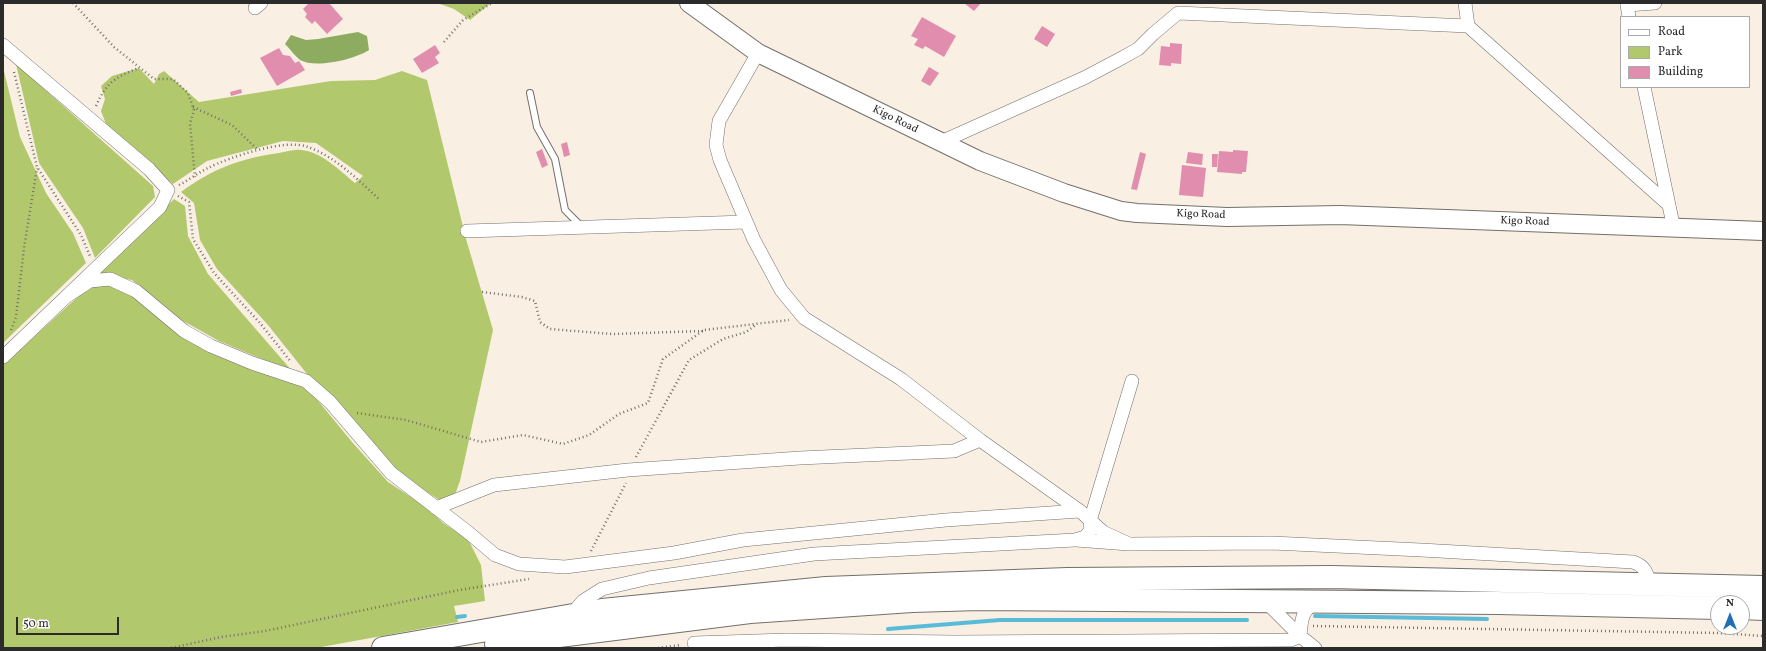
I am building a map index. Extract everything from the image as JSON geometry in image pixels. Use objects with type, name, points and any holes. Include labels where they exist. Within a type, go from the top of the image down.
[{"type":"highway","points":[[383,648],[602,610],[711,598],[826,588],[987,581],[1331,577],[1763,587]]},
{"type":"highway","points":[[470,648],[608,628],[750,612],[912,601],[1317,601],[1710,608]]},
{"type":"highway","points":[[1750,608],[1763,609]]},
{"type":"street","name":"Kigo Road","points":[[689,3],[758,53],[980,161],[1064,193],[1121,211],[1137,213],[1227,216],[1348,215],[1674,229],[1763,231]]},
{"type":"street","points":[[1464,3],[1468,26],[1669,205]]},
{"type":"street","points":[[1629,16],[1627,5],[1655,3]]},
{"type":"street","points":[[941,142],[1084,78],[1120,59],[1138,49],[1153,34],[1178,14],[1468,26]]},
{"type":"street","points":[[3,357],[160,207],[168,190],[149,169],[7,48]]},
{"type":"street","points":[[758,53],[719,121],[716,145],[720,160],[746,222],[781,290],[804,318],[901,379],[980,440],[1080,511],[1103,532],[1129,544]]},
{"type":"street","points":[[1644,88],[1674,229]]},
{"type":"street","points":[[466,231],[746,222]]},
{"type":"street","points":[[68,296],[90,281],[110,279],[136,291],[184,331],[211,346],[252,363],[306,381],[336,410],[391,473],[470,533],[495,555],[519,564],[565,567],[674,553],[743,540],[946,520],[1080,511]]},
{"type":"street","points":[[1075,540],[1085,537],[1091,530],[1090,521],[1132,381]]},
{"type":"street","points":[[436,508],[494,485],[628,470],[800,458],[954,451],[980,440]]},
{"type":"street","points":[[571,615],[583,602],[602,589],[649,578],[814,554],[1075,540],[1129,544],[1272,543],[1633,562],[1639,564],[1646,571],[1650,584]]},
{"type":"street","points":[[1265,601],[1300,631],[1315,648]]},
{"type":"street","points":[[694,643],[787,640],[953,645],[1291,640],[1300,631],[1302,616],[1306,609],[1317,601]]},
{"type":"lane","points":[[530,94],[537,127],[555,159],[565,210],[583,228]]},
{"type":"path","points":[[73,3],[114,47],[139,68],[154,79],[173,79],[188,92],[194,110],[190,124],[195,177]]},
{"type":"path","points":[[444,42],[463,20],[492,3]]},
{"type":"path","points":[[7,48],[37,167],[81,234],[95,269]]},
{"type":"path","points":[[99,126],[95,108],[103,90],[117,77],[139,68]]},
{"type":"path","points":[[193,107],[232,125],[259,150]]},
{"type":"path","points":[[168,190],[195,177],[206,169],[234,156],[282,145],[307,146],[328,156],[380,200]]},
{"type":"path","points":[[11,331],[16,317],[24,248],[37,167]]},
{"type":"path","points":[[168,190],[189,202],[194,239],[214,273],[260,323],[306,381]]},
{"type":"path","points":[[482,292],[522,296],[535,301],[540,322],[550,329],[612,334],[704,330],[804,318]]},
{"type":"path","points":[[584,565],[626,486],[628,470],[646,442],[689,360],[724,339],[746,332],[757,324]]},
{"type":"path","points":[[336,410],[406,420],[480,442],[523,435],[563,444],[589,435],[619,414],[648,403],[663,359],[704,330]]},
{"type":"path","points":[[171,648],[221,637],[265,631],[459,590],[534,578]]},
{"type":"path","points":[[1300,631],[1718,633],[1763,636]]},
{"type":"path","points":[[658,648],[694,643]]},
{"type":"green space","points":[[437,3],[491,3],[470,20],[454,9]]},
{"type":"green space","points":[[358,32],[367,36],[369,50],[355,57],[335,62],[316,64],[307,63],[296,57],[285,44],[291,35],[306,40]]},
{"type":"green space","points":[[16,64],[153,186],[155,197],[95,258],[83,228],[39,163]]},
{"type":"green space","points":[[3,67],[20,137],[46,193],[73,233],[86,263],[3,343]]},
{"type":"green space","points":[[139,68],[154,84],[159,74],[164,71],[199,102],[331,81],[375,80],[402,71],[427,80],[466,239],[493,330],[460,481],[454,497],[441,501],[400,475],[311,379],[268,325],[217,269],[200,240],[194,203],[181,192],[204,177],[239,161],[296,150],[308,151],[316,154],[337,168],[355,183],[363,176],[316,143],[283,141],[207,161],[173,184],[106,124],[101,111],[105,99],[101,86],[112,76]]},
{"type":"green space","points":[[174,199],[185,206],[188,236],[208,274],[293,372],[219,341],[176,317],[132,280],[98,275]]},
{"type":"green space","points":[[106,284],[133,294],[187,340],[306,386],[352,442],[388,482],[429,509],[443,523],[468,539],[481,565],[485,601],[454,606],[458,622],[316,648],[3,648],[3,365],[82,293],[94,285]]},
{"type":"building","points":[[309,3],[329,3],[343,19],[327,34],[315,21],[312,24],[305,17],[307,14],[303,9]]},
{"type":"building","points":[[964,3],[981,3],[974,11]]},
{"type":"building","points":[[922,17],[956,36],[944,57],[925,46],[923,49],[914,45],[918,39],[911,36]]},
{"type":"building","points":[[1042,26],[1055,34],[1047,47],[1034,39]]},
{"type":"building","points":[[1170,43],[1182,44],[1181,64],[1171,63],[1171,66],[1159,65],[1161,46],[1170,47]]},
{"type":"building","points":[[435,45],[440,53],[435,57],[439,63],[422,73],[413,59]]},
{"type":"building","points":[[279,48],[283,55],[290,56],[295,63],[299,61],[305,70],[277,86],[260,58]]},
{"type":"building","points":[[929,67],[939,73],[930,86],[921,81]]},
{"type":"building","points":[[241,89],[242,93],[231,96],[230,92]]},
{"type":"building","points":[[567,142],[570,155],[564,157],[561,144]]},
{"type":"building","points":[[542,149],[548,165],[542,168],[536,152]]},
{"type":"building","points":[[1233,150],[1248,151],[1246,172],[1242,172],[1242,174],[1217,172],[1219,151],[1233,152]]},
{"type":"building","points":[[1140,152],[1146,154],[1137,190],[1131,189]]},
{"type":"building","points":[[1188,152],[1203,154],[1202,165],[1186,163]]},
{"type":"building","points":[[1212,154],[1218,154],[1217,167],[1212,167]]},
{"type":"building","points":[[1182,165],[1206,168],[1203,197],[1179,195]]},
{"type":"waterway","points":[[457,617],[465,616]]},
{"type":"waterway","points":[[1315,616],[1487,619]]},
{"type":"waterway","points":[[888,629],[1000,620],[1247,620]]}]
